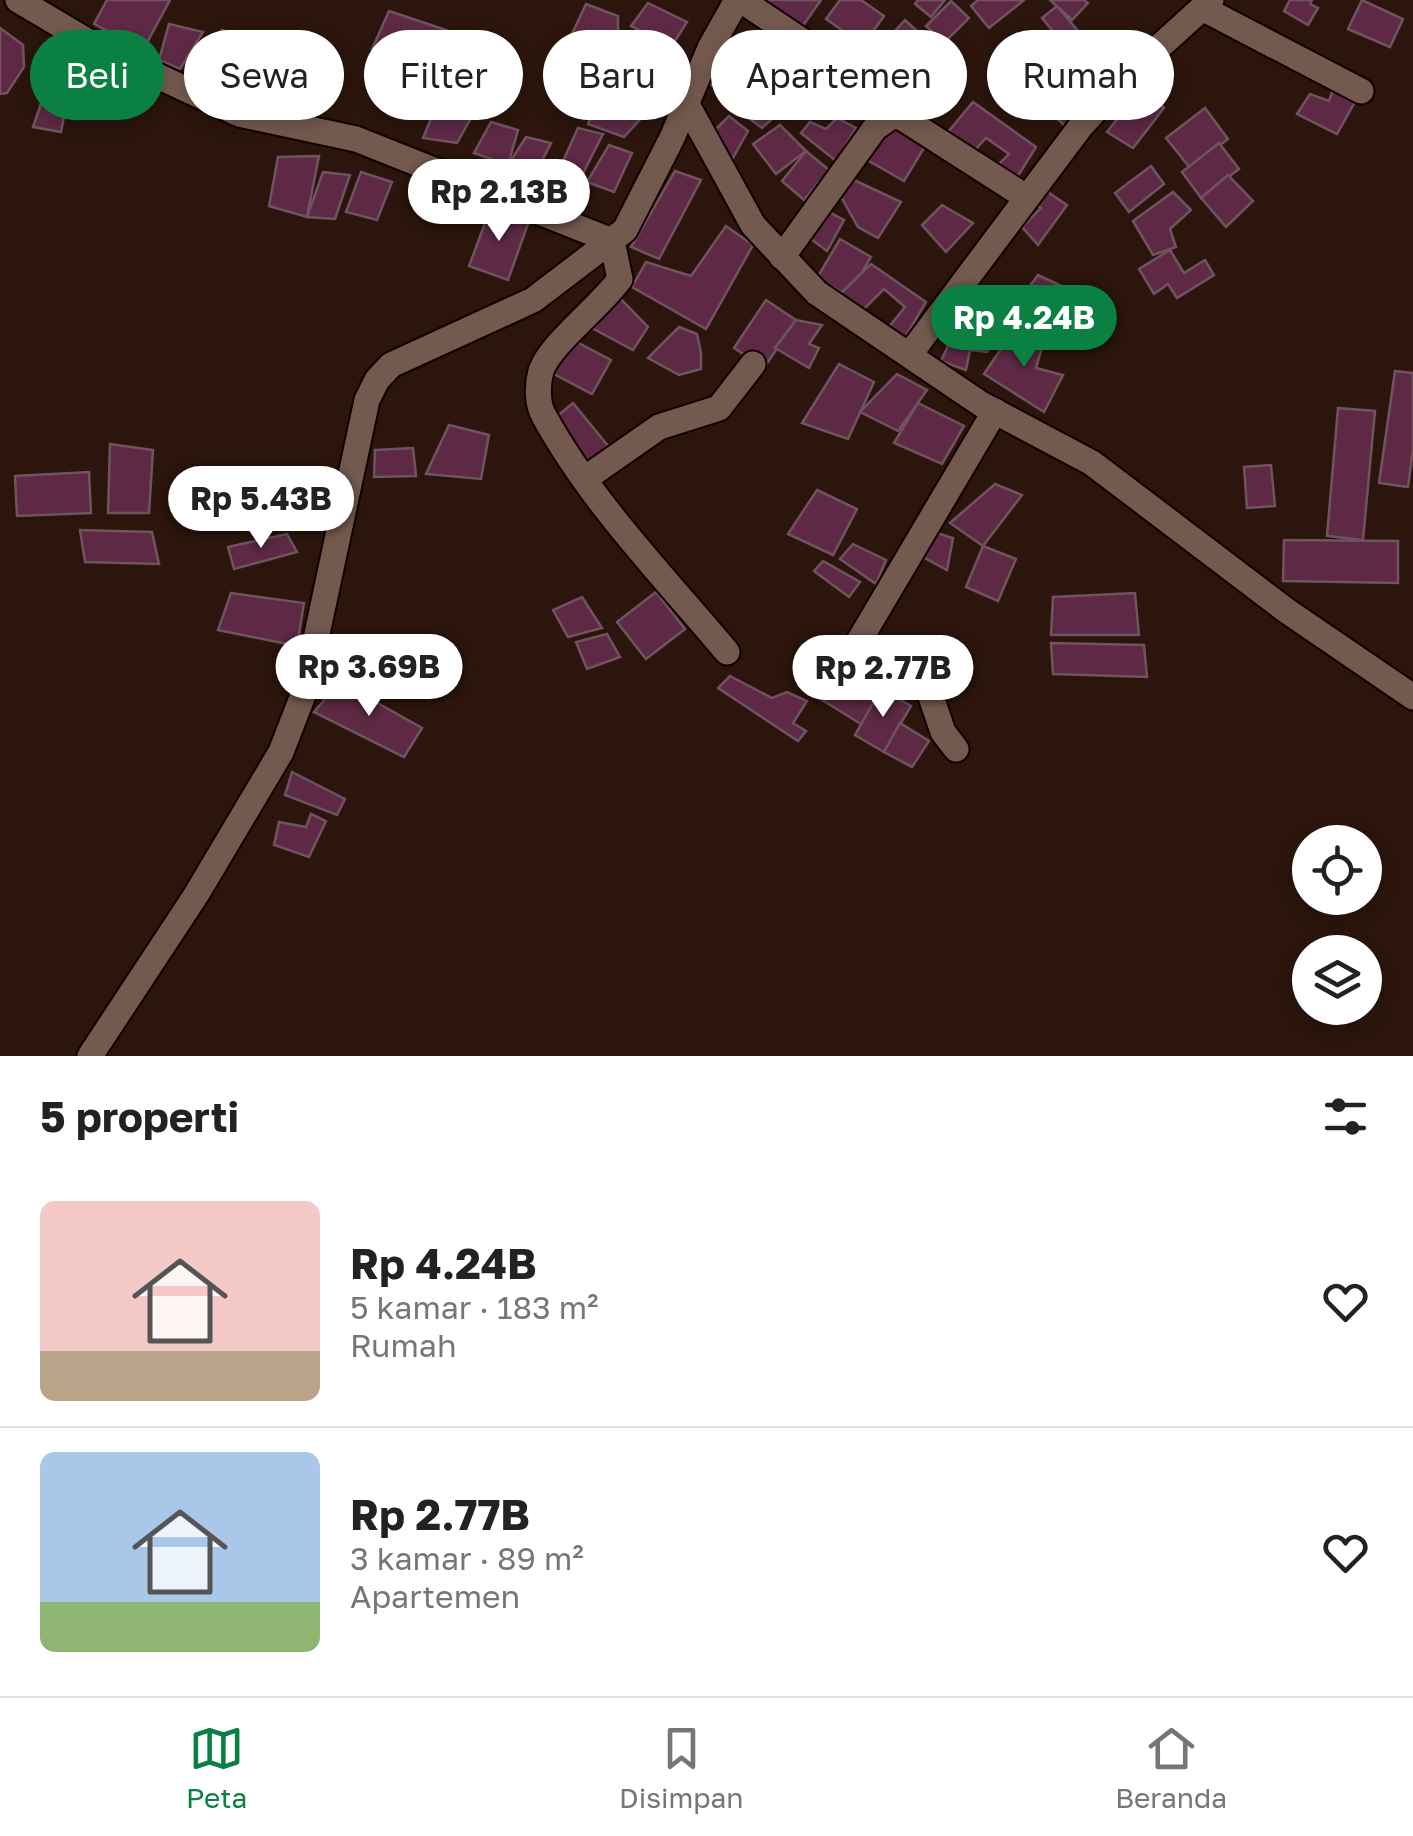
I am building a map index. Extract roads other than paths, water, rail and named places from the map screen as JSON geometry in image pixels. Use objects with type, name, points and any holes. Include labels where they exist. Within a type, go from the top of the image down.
[{"type":"street","points":[[18,0],[104,51],[239,114],[356,139],[612,241]]},
{"type":"street","points":[[691,90],[739,0],[784,30]]},
{"type":"street","points":[[910,354],[1026,197],[1106,98],[1206,4],[1360,91]]},
{"type":"street","points":[[691,113],[736,199],[782,257],[817,293],[994,410],[1092,463],[1286,611],[1413,697]]},
{"type":"street","points":[[782,257],[875,128],[892,116],[901,117],[1026,197]]},
{"type":"street","points":[[90,1056],[205,881],[281,752],[305,690],[367,400],[377,380],[392,365],[533,300],[625,230],[650,186],[677,120]]},
{"type":"street","points":[[612,241],[620,279],[569,338],[552,350],[538,384],[543,415],[586,478],[727,652]]},
{"type":"street","points":[[586,478],[659,427],[710,414],[754,364]]},
{"type":"street","points":[[956,749],[943,732],[928,688],[874,659],[859,642],[994,410]]}]
